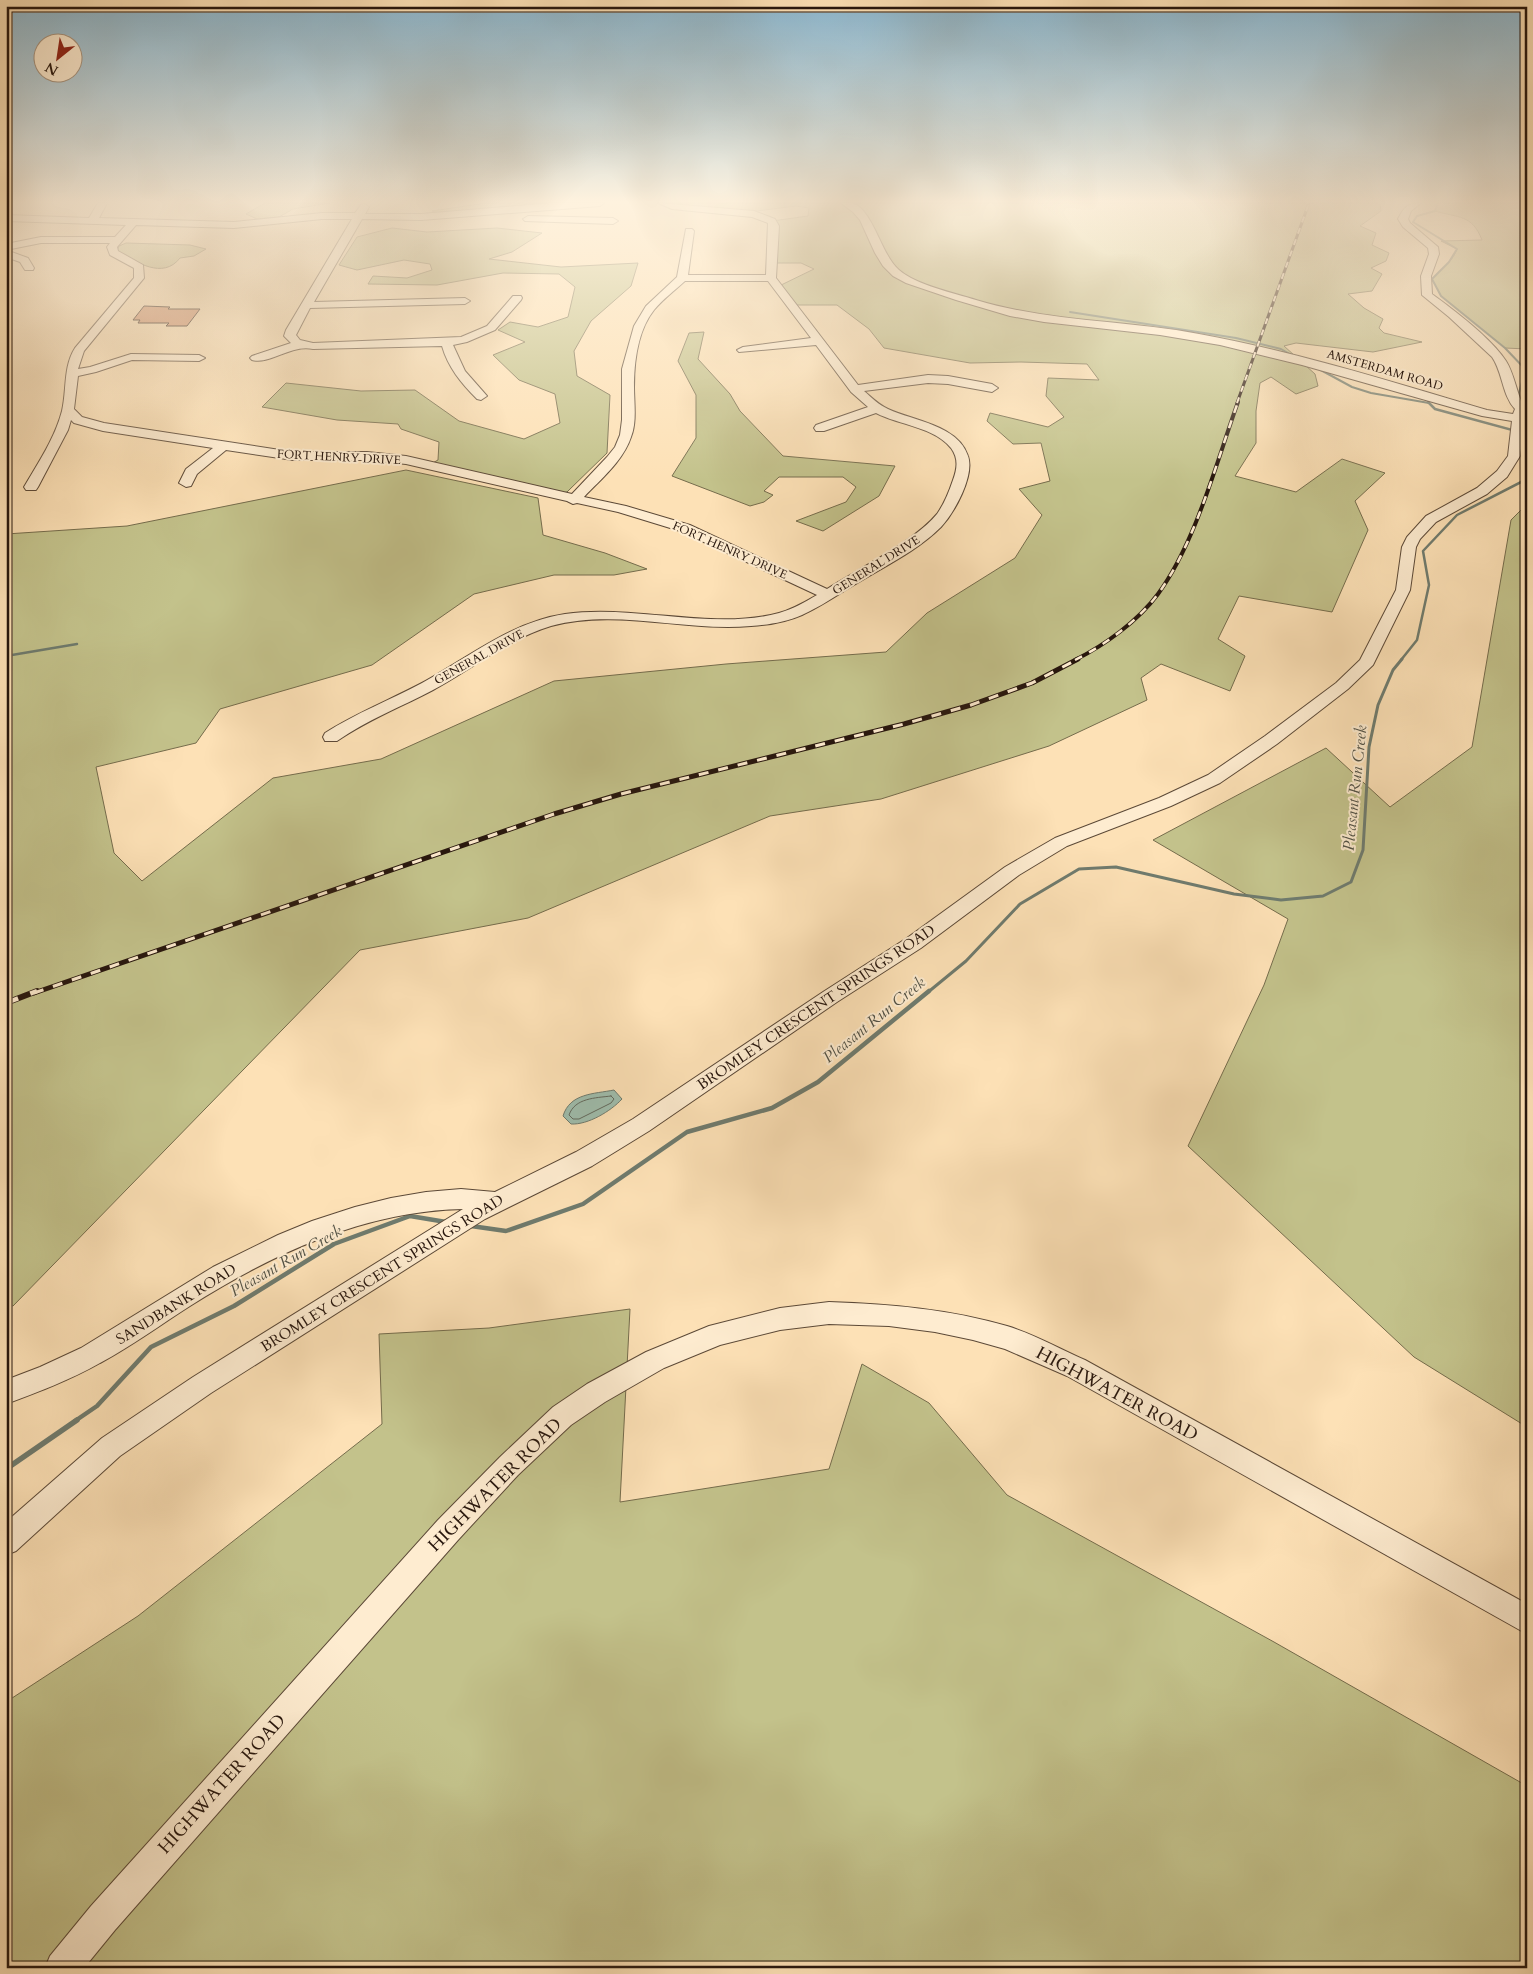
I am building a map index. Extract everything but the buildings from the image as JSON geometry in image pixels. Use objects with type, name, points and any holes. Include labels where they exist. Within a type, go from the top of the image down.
[{"type":"street","points":[[31,487],[59,436],[68,410],[74,360],[79,350],[125,295]]},
{"type":"street","points":[[301,344],[290,336],[313,295]]},
{"type":"street","points":[[573,500],[612,460],[621,447],[626,435],[628,420],[628,369],[639,326],[650,308],[664,295]]},
{"type":"street","name":"GENERAL DRIVE","points":[[331,737],[348,724],[428,686],[515,635],[537,626],[590,616],[623,616],[727,623],[756,622],[795,613],[828,595],[931,529],[946,514],[964,467],[964,460],[958,447],[945,436],[878,408],[855,389],[784,295]]},
{"type":"street","name":"AMSTERDAM ROAD","points":[[952,295],[982,306],[1039,318],[1169,332],[1240,345],[1486,413],[1523,411]]},
{"type":"street","points":[[1427,295],[1453,315],[1496,355],[1502,363],[1515,402],[1523,411]]},
{"type":"street","points":[[256,358],[301,344],[342,345],[447,342],[473,337],[491,328],[516,298]]},
{"type":"street","points":[[307,305],[464,301]]},
{"type":"street","points":[[743,350],[818,341]]},
{"type":"street","points":[[447,342],[451,360],[457,370],[481,396]]},
{"type":"street","points":[[72,373],[92,370],[131,357],[199,358]]},
{"type":"street","points":[[855,389],[928,379],[992,388]]},
{"type":"street","points":[[820,428],[878,408]]},
{"type":"street","name":"FORT HENRY DRIVE","points":[[68,410],[78,420],[92,425],[223,446],[293,456],[367,456],[406,460],[643,515],[685,528],[828,595]]},
{"type":"street","name":"BROMLEY CRESCENT SPRINGS ROAD","points":[[6,1541],[111,1447],[202,1385],[486,1207],[584,1159],[641,1125],[830,996],[914,943],[1012,871],[1061,842],[1165,802],[1214,779],[1268,742],[1341,687],[1367,662],[1403,590],[1409,547],[1414,537],[1432,519],[1482,491],[1502,474],[1514,456],[1523,411]]},
{"type":"street","points":[[59,436],[75,429],[92,425]]},
{"type":"street","points":[[186,483],[191,472],[223,446]]},
{"type":"street","name":"SANDBANK ROAD","points":[[6,1392],[33,1383],[116,1342],[190,1293],[238,1264],[276,1245],[341,1221],[408,1204],[461,1199],[486,1207]]},
{"type":"street","name":"HIGHWATER ROAD","points":[[62,1968],[103,1918],[448,1530],[509,1466],[562,1416],[596,1393],[655,1360],[718,1334],[780,1319],[829,1313],[889,1315],[934,1321],[1008,1338],[1076,1368],[1527,1620]]},
{"type":"shaded area","points":[[573,295],[621,295],[591,321],[574,351],[577,376],[610,395],[607,453],[567,492],[554,495],[429,465],[438,460],[439,442],[401,429],[398,424],[337,420],[262,407],[286,383],[361,391],[415,390],[459,421],[524,439],[560,423],[555,394],[519,380],[493,355],[525,342],[498,330],[510,322],[538,327],[568,317]]},
{"type":"shaded area","points":[[783,295],[1349,295],[1364,308],[1383,319],[1379,328],[1384,333],[1422,342],[1373,352],[1296,343],[1284,346],[1315,374],[1318,386],[1296,394],[1271,377],[1260,383],[1256,411],[1256,443],[1235,476],[1296,492],[1342,459],[1385,473],[1355,501],[1368,530],[1332,612],[1239,596],[1218,639],[1245,656],[1230,691],[1161,664],[1141,678],[1147,700],[1049,746],[881,799],[770,816],[528,918],[360,950],[13,1306],[6,1306],[6,534],[127,526],[406,470],[538,498],[543,535],[605,553],[647,569],[614,575],[554,575],[474,594],[372,665],[220,709],[196,743],[96,767],[114,853],[142,881],[273,778],[381,759],[554,681],[726,664],[886,652],[927,613],[1015,558],[1042,515],[1019,489],[1050,481],[1041,443],[1013,444],[987,421],[990,413],[1048,427],[1064,417],[1046,396],[1048,378],[1099,380],[1087,364],[970,363],[884,348],[869,329],[837,305],[791,305]]},
{"type":"shaded area","points":[[1527,295],[1527,349],[1505,348],[1441,296]]},
{"type":"shaded area","points":[[704,332],[698,359],[730,394],[740,411],[783,456],[895,466],[879,496],[823,531],[796,521],[846,502],[856,487],[843,477],[779,477],[764,491],[773,495],[764,502],[750,506],[672,476],[696,438],[696,395],[678,361],[689,333]]},
{"type":"shaded area","points":[[1527,504],[1527,1427],[1414,1357],[1188,1146],[1264,985],[1288,919],[1153,840],[1326,748],[1390,807],[1472,747],[1511,520]]},
{"type":"shaded area","points":[[630,1309],[620,1502],[829,1469],[862,1364],[929,1403],[1007,1495],[1274,1642],[1527,1786],[1527,1968],[6,1968],[6,1702],[138,1616],[382,1424],[379,1334],[489,1328]]},
{"type":"water","points":[[614,1090],[622,1099],[612,1108],[592,1120],[571,1124],[563,1116],[566,1108],[577,1099],[591,1094]]},
{"type":"waterway","name":"Pleasant Run Creek","points":[[1441,295],[1505,348],[1527,371]]},
{"type":"waterway","points":[[1070,312],[1236,338],[1281,349],[1295,357]]},
{"type":"waterway","points":[[1317,368],[1352,387],[1371,393],[1429,403]]},
{"type":"waterway","name":"Pleasant Run Creek","points":[[1522,402],[1520,401],[1519,393],[1523,378],[1527,376]]},
{"type":"waterway","points":[[1429,403],[1435,409],[1527,434]]},
{"type":"waterway","name":"Pleasant Run Creek","points":[[1401,660],[1417,640],[1429,585],[1423,551],[1457,515],[1527,479]]},
{"type":"waterway","points":[[6,656],[77,644]]},
{"type":"waterway","name":"Pleasant Run Creek","points":[[927,993],[966,961],[1020,904],[1079,869],[1116,867],[1234,894],[1281,900],[1323,896],[1351,882],[1363,850],[1369,747],[1378,705],[1393,670],[1402,659]]},
{"type":"waterway","name":"Pleasant Run Creek","points":[[471,1226],[506,1231],[583,1204],[687,1132],[772,1108],[818,1082],[929,991]]},
{"type":"waterway","name":"Pleasant Run Creek","points":[[75,1421],[97,1406],[151,1347],[234,1306],[334,1244],[410,1216],[446,1222]]},
{"type":"waterway","name":"Pleasant Run Creek","points":[[6,1469],[77,1420]]},
{"type":"railway","points":[[1237,403],[1276,295]]},
{"type":"railway","points":[[1075,660],[1109,640],[1131,623],[1158,594],[1183,551],[1194,526],[1238,402]]},
{"type":"railway","points":[[34,993],[554,814],[621,794],[904,724],[971,705],[1032,683],[1078,659]]},
{"type":"railway","points":[[6,1003],[37,991]]}]
